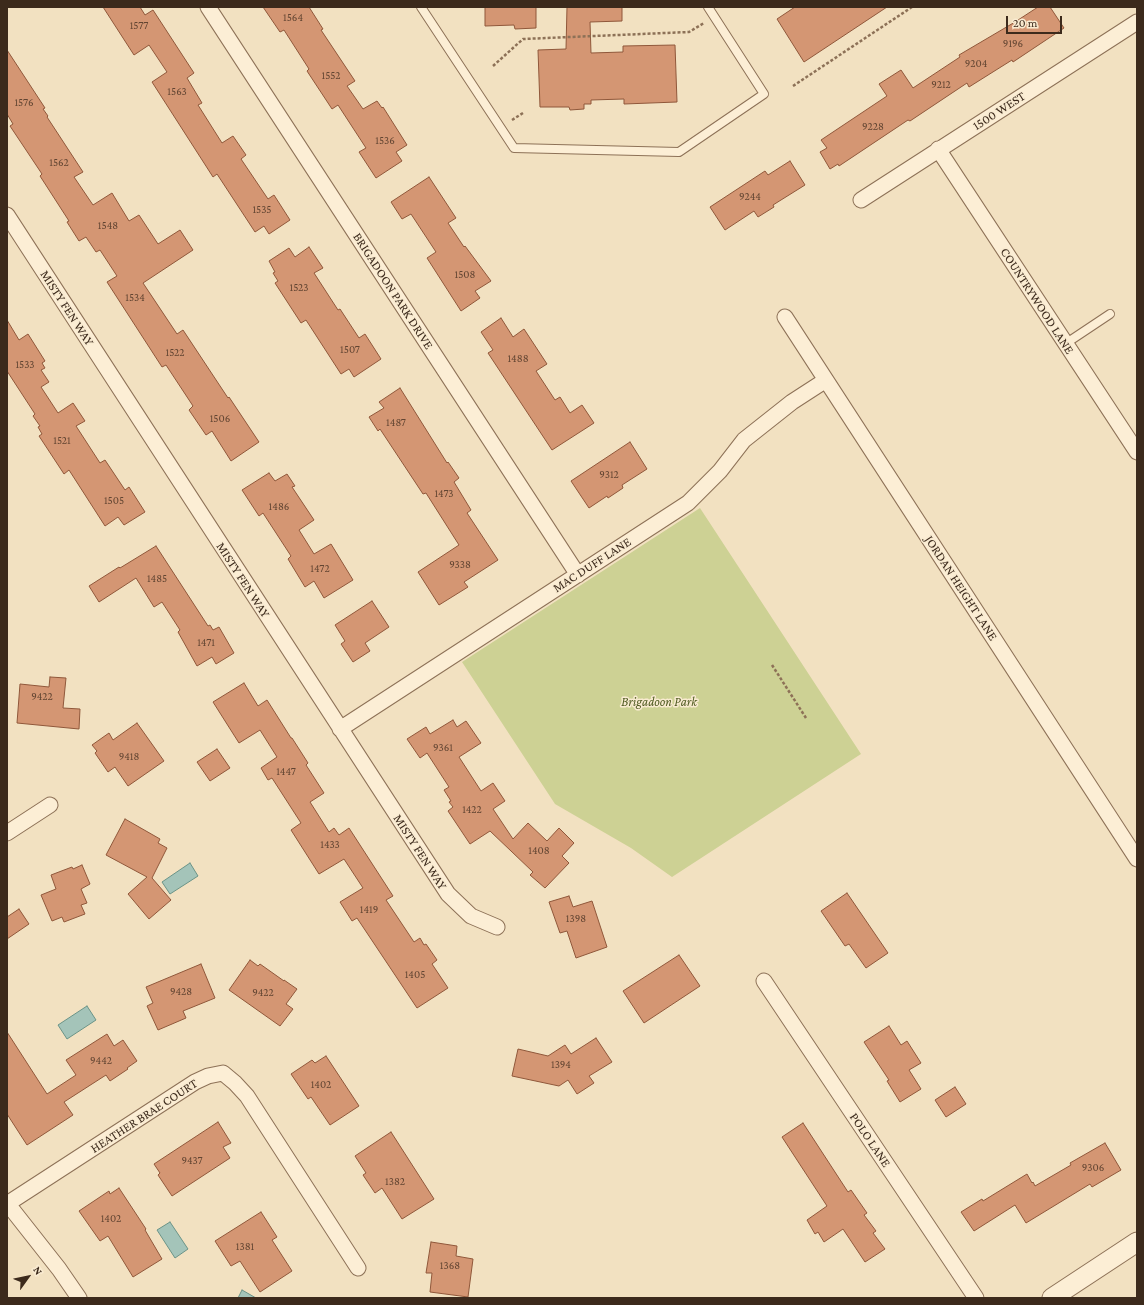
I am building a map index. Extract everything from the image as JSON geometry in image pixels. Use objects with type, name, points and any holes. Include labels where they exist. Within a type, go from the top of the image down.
[{"type":"street","name":"BRIGADOON PARK DRIVE","points":[[208,7],[578,574]]},
{"type":"street","name":"1500 WEST","points":[[861,200],[1137,22]]},
{"type":"street","name":"COUNTRYWOOD LANE","points":[[938,149],[1137,452]]},
{"type":"street","name":"MISTY FEN WAY","points":[[7,216],[448,894],[471,916],[496,927]]},
{"type":"street","name":"JORDAN HEIGHT LANE","points":[[785,317],[1137,859]]},
{"type":"street","name":"MAC DUFF LANE","points":[[340,729],[688,502],[720,471],[744,440],[792,402],[826,380]]},
{"type":"street","points":[[7,833],[50,805]]},
{"type":"street","name":"POLO LANE","points":[[764,982],[976,1298]]},
{"type":"street","name":"HEATHER BRAE COURT","points":[[7,1204],[195,1082],[208,1076],[223,1073],[247,1096],[358,1268]]},
{"type":"street","points":[[7,1204],[59,1269],[79,1298]]},
{"type":"street","points":[[1052,1298],[1137,1242]]},
{"type":"lane","points":[[421,7],[514,148],[679,152],[764,94],[708,7]]},
{"type":"lane","points":[[1066,344],[1110,314]]},
{"type":"path","points":[[793,86],[912,7]]},
{"type":"path","points":[[493,66],[523,38],[689,32]]},
{"type":"path","points":[[772,665],[806,718]]},
{"type":"green space","name":"Brigadoon Park","points":[[700,508],[861,754],[672,877],[631,848],[555,804],[462,662]]},
{"type":"water","points":[[190,863],[198,876],[170,894],[162,882]]},
{"type":"water","points":[[87,1006],[96,1020],[67,1039],[58,1025]]},
{"type":"water","points":[[170,1222],[188,1249],[175,1258],[157,1230]]},
{"type":"water","points":[[242,1290],[256,1298],[238,1298]]},
{"type":"building","points":[[103,7],[140,7],[145,15],[153,10],[194,73],[187,78],[202,103],[198,105],[222,143],[233,136],[246,155],[241,159],[268,199],[274,195],[290,220],[269,234],[264,226],[255,232],[217,174],[213,177],[152,82],[167,72],[149,45],[134,55]]},
{"type":"building","points":[[263,7],[309,7],[323,29],[321,30],[355,81],[347,86],[363,109],[377,101],[382,108],[383,107],[407,145],[396,152],[402,161],[376,178],[359,152],[366,148],[338,105],[332,109],[307,71],[309,69],[284,30],[280,32]]},
{"type":"building","points":[[485,7],[536,7],[536,28],[515,29],[514,25],[485,26]]},
{"type":"building","points":[[567,7],[622,7],[622,21],[590,22],[591,53],[623,52],[623,46],[675,45],[677,102],[624,104],[624,99],[591,100],[591,104],[584,104],[584,109],[570,110],[569,107],[540,107],[538,50],[566,49]]},
{"type":"building","points":[[795,7],[887,7],[804,62],[777,19]]},
{"type":"building","points":[[1038,7],[1050,7],[1064,28],[1013,62],[1012,60],[969,87],[967,83],[839,166],[838,164],[830,169],[820,152],[827,148],[821,140],[887,96],[879,84],[901,70],[913,88],[960,57],[959,55]]},
{"type":"building","points":[[7,50],[45,108],[43,109],[48,116],[47,117],[83,172],[74,177],[93,205],[112,193],[129,221],[139,215],[158,244],[180,230],[193,250],[143,283],[177,334],[183,330],[259,442],[231,461],[212,431],[206,435],[189,410],[193,406],[166,365],[162,367],[107,282],[117,276],[100,250],[96,252],[86,237],[79,241],[67,222],[69,221],[40,176],[42,174],[10,126],[13,124],[7,114]]},
{"type":"building","points":[[790,161],[805,185],[773,205],[774,207],[758,217],[754,211],[725,230],[710,207],[765,171],[768,175]]},
{"type":"building","points":[[429,177],[456,218],[448,223],[464,247],[465,246],[491,281],[475,291],[480,298],[461,311],[427,258],[436,252],[411,214],[402,219],[391,202]]},
{"type":"building","points":[[309,247],[323,268],[314,273],[338,310],[340,309],[359,338],[365,334],[381,359],[354,377],[349,369],[341,374],[306,320],[301,323],[275,283],[278,281],[273,273],[275,272],[269,261],[289,248],[295,257]]},
{"type":"building","points":[[501,318],[513,337],[524,329],[547,364],[536,371],[555,400],[560,397],[570,413],[582,405],[594,423],[552,450],[488,353],[493,350],[481,332]]},
{"type":"building","points":[[7,320],[19,340],[28,334],[45,361],[42,363],[45,368],[41,370],[49,382],[41,387],[58,413],[73,403],[85,421],[76,426],[100,463],[105,460],[125,490],[129,487],[145,512],[124,525],[118,517],[105,526],[69,470],[64,474],[39,436],[42,434],[38,427],[40,426],[33,416],[35,414],[7,371]]},
{"type":"building","points":[[400,388],[447,463],[448,462],[459,478],[454,482],[471,510],[467,513],[498,560],[464,582],[468,587],[439,605],[418,572],[459,545],[426,493],[423,494],[380,429],[378,431],[369,417],[384,408],[379,402]]},
{"type":"building","points":[[630,442],[647,469],[622,485],[623,488],[608,498],[607,496],[589,508],[571,481]]},
{"type":"building","points":[[269,473],[275,481],[287,474],[295,486],[292,487],[314,520],[299,530],[314,554],[331,544],[353,580],[324,598],[314,581],[305,587],[288,559],[291,556],[263,513],[259,516],[242,490]]},
{"type":"building","points":[[156,546],[208,626],[210,625],[213,630],[219,627],[234,653],[216,664],[212,657],[197,666],[178,632],[180,630],[162,602],[154,607],[136,578],[99,602],[89,586]]},
{"type":"building","points":[[372,601],[389,627],[365,643],[370,651],[353,662],[341,644],[345,641],[335,625]]},
{"type":"building","points":[[50,677],[66,678],[63,708],[80,709],[79,729],[17,723],[20,684],[49,687]]},
{"type":"building","points":[[244,683],[258,706],[267,700],[308,763],[306,765],[324,793],[310,802],[329,832],[334,828],[339,835],[349,828],[393,896],[386,900],[414,942],[420,938],[437,960],[432,964],[448,988],[417,1008],[357,918],[352,921],[340,902],[363,888],[344,859],[319,874],[291,830],[301,823],[272,778],[268,780],[261,768],[277,757],[260,730],[239,743],[213,702]]},
{"type":"building","points":[[453,720],[457,727],[466,721],[481,743],[459,757],[481,791],[493,783],[505,801],[493,809],[513,839],[528,823],[547,841],[559,828],[574,843],[562,856],[569,863],[545,888],[530,875],[533,872],[490,831],[470,844],[448,811],[453,807],[444,790],[449,787],[427,753],[420,758],[407,739],[426,727],[430,734]]},
{"type":"building","points":[[137,723],[164,761],[128,786],[115,767],[108,772],[95,753],[97,751],[92,745],[109,733],[113,740]]},
{"type":"building","points":[[217,749],[230,768],[210,781],[197,762]]},
{"type":"building","points":[[125,819],[160,839],[158,843],[167,848],[152,878],[171,900],[149,919],[128,894],[147,877],[106,855]]},
{"type":"building","points":[[82,865],[90,884],[81,889],[87,903],[81,905],[85,914],[64,922],[62,917],[52,921],[41,895],[56,889],[51,875]]},
{"type":"building","points":[[847,893],[888,953],[866,968],[849,944],[845,946],[821,911]]},
{"type":"building","points":[[569,896],[573,907],[592,901],[607,947],[576,958],[567,931],[560,933],[549,902]]},
{"type":"building","points":[[19,909],[29,924],[7,939],[7,917]]},
{"type":"building","points":[[679,955],[700,986],[644,1023],[623,991]]},
{"type":"building","points":[[250,960],[258,966],[260,964],[297,989],[286,1004],[293,1009],[280,1026],[229,990]]},
{"type":"building","points":[[201,964],[215,998],[183,1011],[186,1018],[158,1030],[147,1006],[153,1003],[146,987]]},
{"type":"building","points":[[889,1026],[901,1045],[907,1041],[921,1063],[909,1070],[921,1089],[900,1102],[887,1081],[889,1080],[864,1042]]},
{"type":"building","points":[[7,1032],[47,1094],[76,1075],[66,1060],[107,1034],[114,1046],[123,1040],[137,1061],[110,1081],[106,1075],[64,1102],[73,1115],[27,1145],[7,1114]]},
{"type":"building","points":[[596,1038],[612,1062],[589,1076],[594,1083],[577,1094],[568,1080],[559,1086],[512,1076],[518,1049],[548,1056],[565,1045],[571,1054]]},
{"type":"building","points":[[326,1056],[359,1106],[330,1125],[311,1097],[308,1099],[291,1074],[312,1060],[315,1063]]},
{"type":"building","points":[[955,1087],[966,1104],[946,1117],[935,1100]]},
{"type":"building","points":[[218,1122],[231,1143],[223,1147],[230,1158],[172,1196],[158,1175],[160,1173],[154,1164]]},
{"type":"building","points":[[803,1123],[848,1192],[851,1190],[867,1213],[864,1215],[876,1231],[873,1233],[885,1249],[865,1262],[843,1229],[824,1242],[818,1232],[815,1234],[807,1220],[827,1206],[782,1137]]},
{"type":"building","points":[[391,1132],[434,1199],[402,1219],[382,1188],[375,1193],[363,1175],[366,1173],[355,1156]]},
{"type":"building","points":[[1105,1143],[1121,1170],[1092,1187],[1090,1184],[1026,1223],[1015,1205],[974,1231],[961,1212],[982,1199],[983,1201],[1027,1174],[1035,1186],[1071,1165],[1070,1163]]},
{"type":"building","points":[[119,1188],[146,1229],[145,1230],[162,1259],[133,1277],[108,1236],[100,1241],[79,1211],[109,1191],[110,1194]]},
{"type":"building","points":[[261,1212],[277,1237],[272,1240],[292,1271],[260,1292],[240,1261],[231,1266],[215,1241]]},
{"type":"building","points":[[431,1242],[457,1246],[456,1256],[473,1259],[468,1297],[430,1292],[432,1273],[426,1273]]}]
